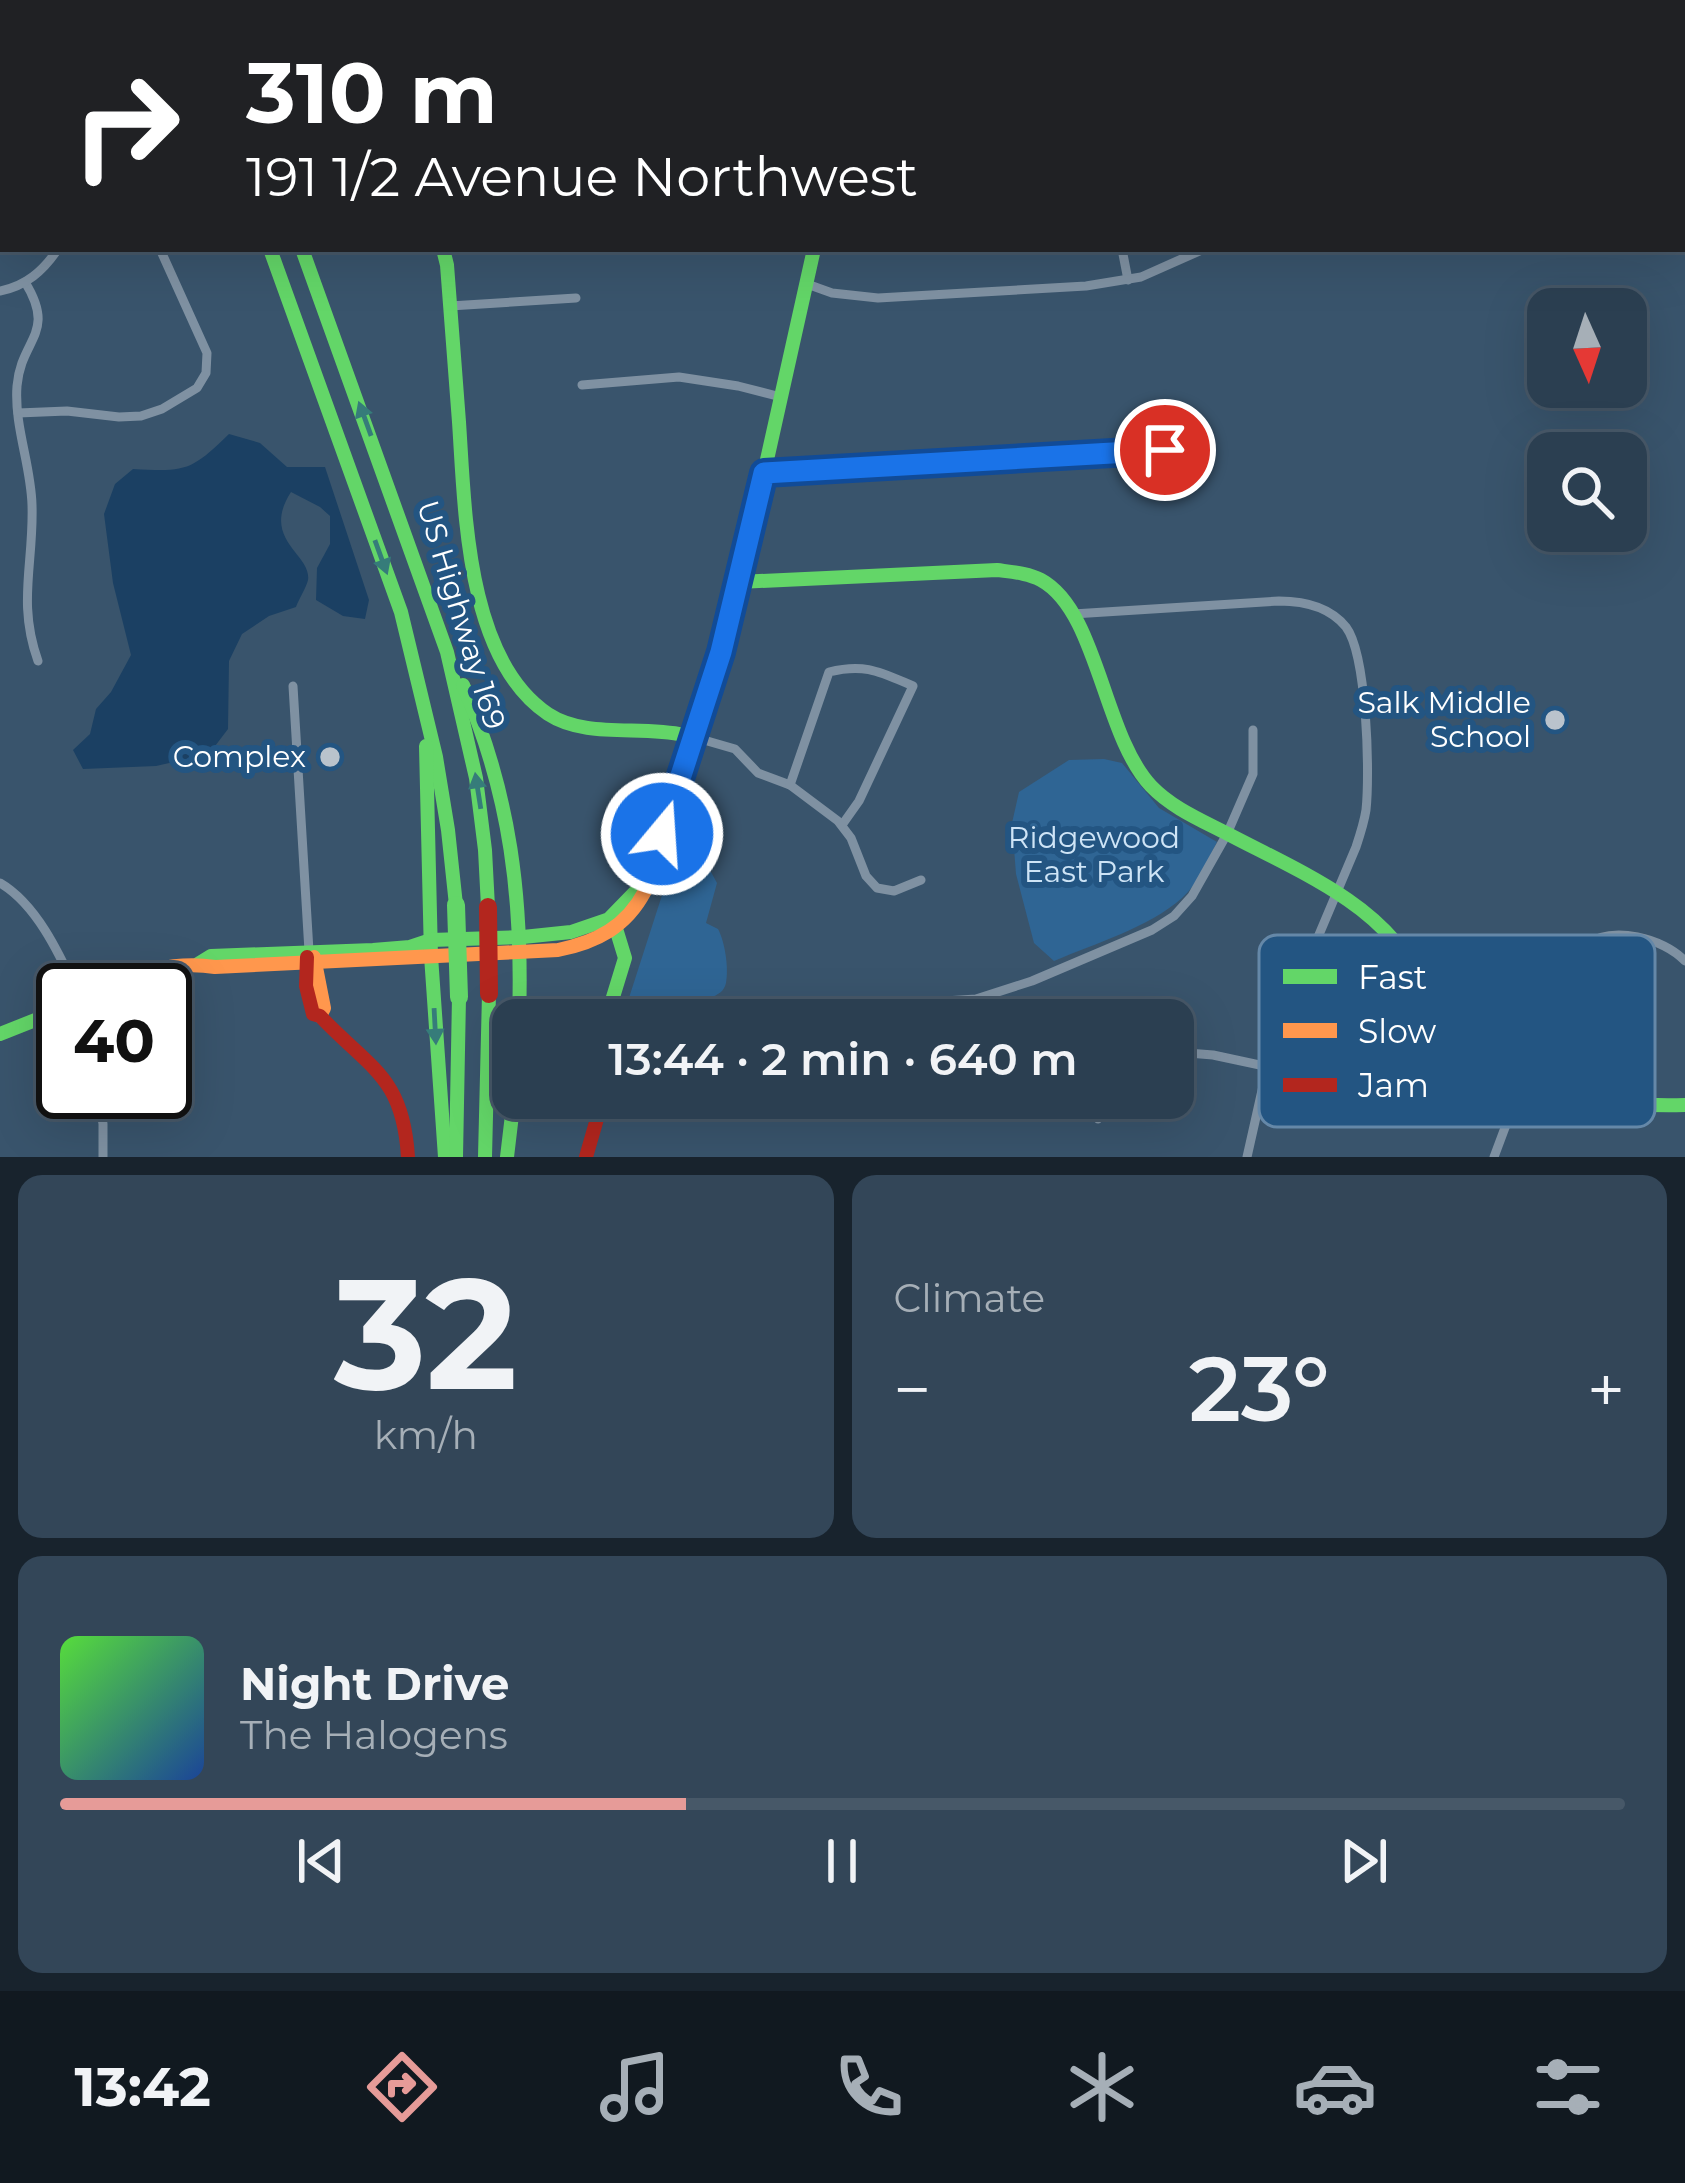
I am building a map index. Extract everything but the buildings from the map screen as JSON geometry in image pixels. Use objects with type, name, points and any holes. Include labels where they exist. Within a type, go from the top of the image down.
[{"type":"main road","name":"US Highway 169","points":[[271,252],[414,658],[442,782],[456,905],[456,1157]]},
{"type":"main road","name":"US Highway 169","points":[[303,252],[447,652],[469,742],[482,813],[488,908],[485,1157]]},
{"type":"main road","points":[[443,252],[470,553],[508,674],[527,698],[564,721],[591,728],[661,728],[689,736]]},
{"type":"main road","points":[[192,965],[211,956],[310,958],[410,947],[582,945],[638,905],[739,582],[813,252]]},
{"type":"main road","points":[[739,582],[1010,571],[1045,581],[1072,614],[1125,744],[1139,771],[1159,794],[1336,893],[1389,935]]},
{"type":"main road","points":[[447,652],[500,778],[519,944],[519,999]]},
{"type":"main road","points":[[414,658],[425,730],[431,948],[445,1157]]},
{"type":"main road","points":[[614,923],[625,958],[615,999]]},
{"type":"main road","points":[[310,958],[324,1008],[320,1016],[393,1088],[405,1119],[408,1157]]},
{"type":"main road","points":[[0,1034],[36,1020]]},
{"type":"main road","points":[[1655,1106],[1685,1105]]},
{"type":"main road","points":[[507,1157],[512,1119]]},
{"type":"main road","points":[[586,1157],[597,1119]]},
{"type":"street","points":[[0,291],[25,282],[56,252]]},
{"type":"street","points":[[19,413],[141,416],[197,388],[206,373],[207,353],[161,252]]},
{"type":"street","points":[[1123,252],[1128,280]]},
{"type":"street","points":[[807,284],[832,293],[878,298],[1086,286],[1128,280],[1198,252]]},
{"type":"street","points":[[25,282],[40,317],[18,377],[32,502],[26,607],[38,661]]},
{"type":"street","points":[[450,306],[577,298]]},
{"type":"street","points":[[582,385],[679,377],[781,398]]},
{"type":"street","points":[[764,473],[1208,445]]},
{"type":"street","points":[[1072,614],[1279,601],[1327,610],[1343,624],[1358,654],[1362,679],[1366,809],[1361,833],[1318,935]]},
{"type":"street","points":[[790,785],[829,672],[852,666],[872,668],[914,686],[859,801],[842,825]]},
{"type":"street","points":[[292,686],[310,958]]},
{"type":"street","points":[[976,999],[1164,923],[1192,896],[1227,834],[1252,775],[1253,730]]},
{"type":"street","points":[[689,736],[735,749],[765,778],[790,785],[842,825],[866,876],[877,888],[894,891],[921,880]]},
{"type":"street","points":[[0,883],[28,909],[62,963]]},
{"type":"street","points":[[1655,944],[1685,962]]},
{"type":"street","points":[[1194,1054],[1259,1065]]},
{"type":"street","points":[[1247,1157],[1259,1100]]},
{"type":"street","points":[[102,1119],[103,1157]]},
{"type":"street","points":[[1494,1157],[1505,1127]]},
{"type":"green space","name":"Ridgewood East Park","points":[[1069,760],[1122,763],[1159,808],[1217,842],[1193,886],[1168,909],[1054,961],[1034,943],[1016,874],[1012,823],[1019,792]]},
{"type":"green space","points":[[673,861],[711,872],[717,883],[706,923],[718,929],[723,941],[725,986],[711,998],[629,999]]},
{"type":"shaded area","points":[[229,434],[260,443],[287,467],[325,467],[369,600],[365,619],[343,616],[316,600],[317,568],[330,544],[330,516],[291,492],[281,522],[308,580],[296,607],[269,616],[242,634],[229,661],[228,729],[209,754],[156,766],[83,769],[73,750],[90,734],[96,709],[131,655],[113,583],[104,514],[115,484],[133,469],[187,467]]},
{"type":"traffic: fast","points":[[271,252],[401,612],[436,757],[456,905]]},
{"type":"traffic: fast","points":[[303,252],[447,652],[476,778],[488,907]]},
{"type":"traffic: fast","points":[[444,252],[468,539],[485,621],[500,658],[521,689],[563,722],[684,735]]},
{"type":"traffic: fast","points":[[681,779],[721,652],[813,252]]},
{"type":"traffic: fast","points":[[739,582],[997,570],[1041,580],[1075,618],[1122,737],[1151,786],[1187,813],[1348,900],[1389,935]]},
{"type":"traffic: fast","points":[[463,685],[493,767],[511,849],[519,999]]},
{"type":"traffic: fast","points":[[426,746],[431,956],[445,1157]]},
{"type":"traffic: fast","points":[[198,964],[211,956],[373,950],[431,940],[571,932],[609,919],[642,885]]},
{"type":"traffic: fast","points":[[456,905],[459,997]]},
{"type":"traffic: fast","points":[[612,999],[625,958],[614,922]]},
{"type":"traffic: fast","points":[[485,1157],[489,994]]},
{"type":"traffic: fast","points":[[456,1157],[459,997]]},
{"type":"traffic: fast","points":[[0,1034],[36,1020]]},
{"type":"traffic: fast","points":[[1655,1104],[1685,1105]]},
{"type":"traffic: fast","points":[[507,1157],[512,1119]]},
{"type":"traffic: slow","points":[[192,966],[558,950],[585,942],[619,923],[645,891],[681,779]]},
{"type":"traffic: slow","points":[[314,957],[324,1008],[320,1016]]},
{"type":"traffic: jam","points":[[488,907],[489,994]]},
{"type":"traffic: jam","points":[[307,957],[306,986],[313,1014],[368,1063],[391,1091],[405,1130],[408,1157]]},
{"type":"traffic: jam","points":[[586,1157],[597,1119]]},
{"type":"place","name":"Salk Middle School","points":[[1555,720]]},
{"type":"place","name":"Complex","points":[[330,757]]},
{"type":"route","points":[[662,834],[721,652],[764,473],[1165,450]]}]
